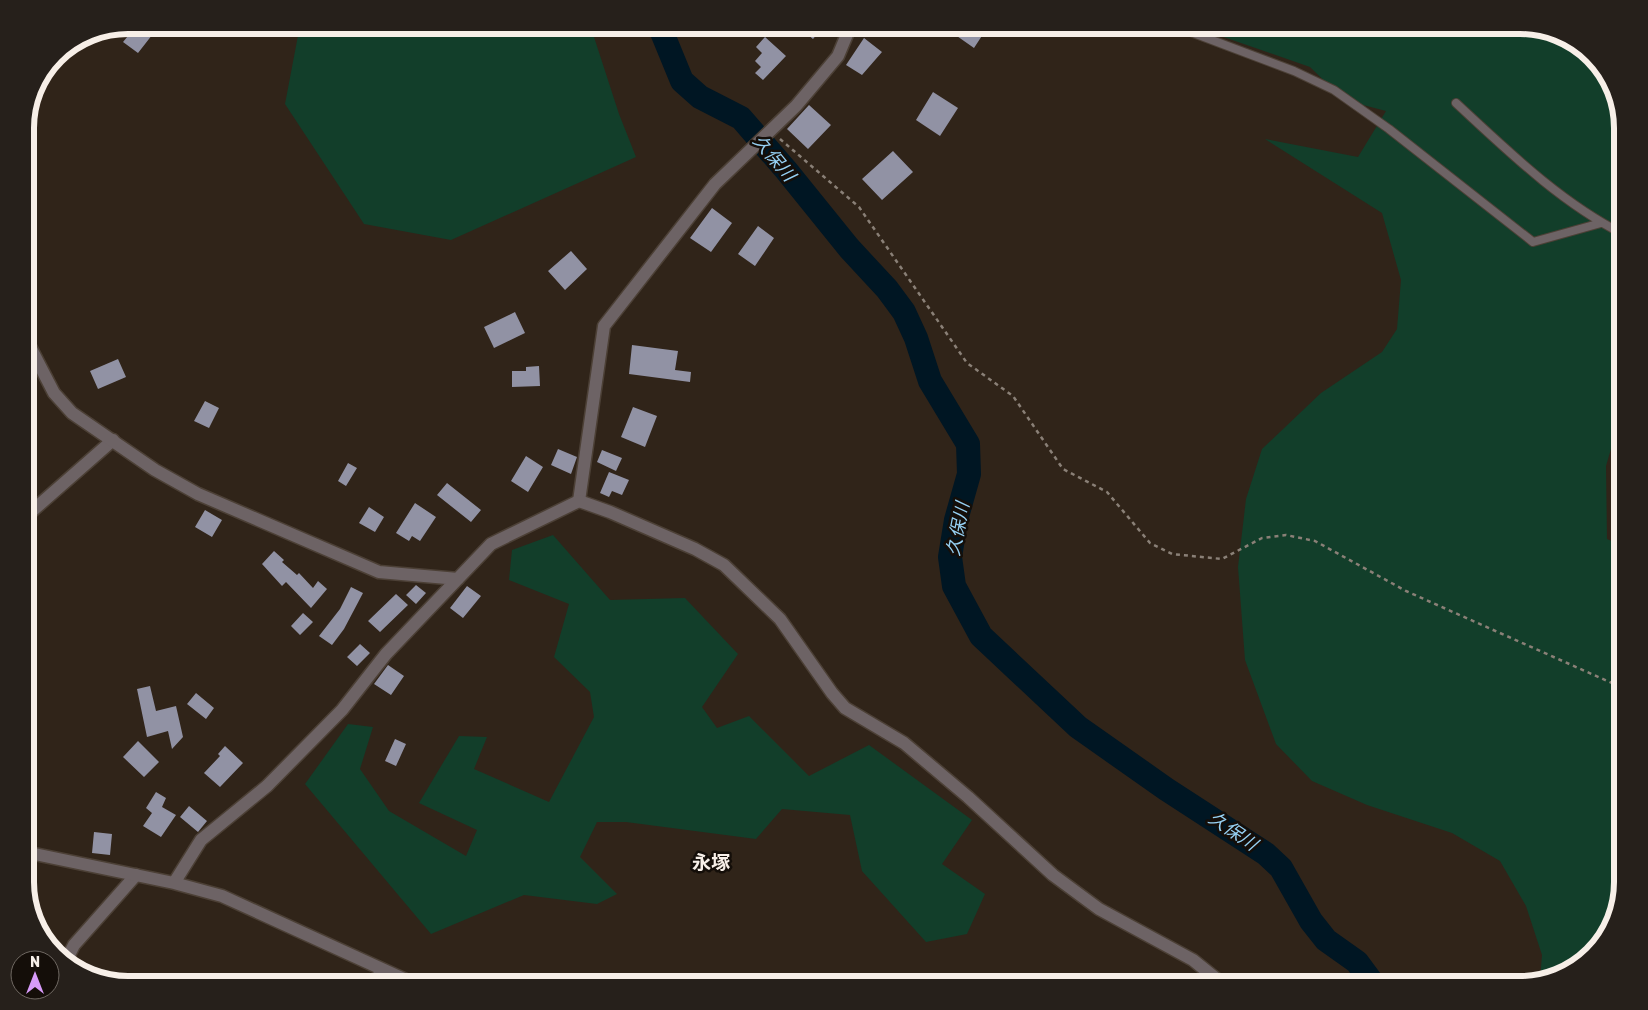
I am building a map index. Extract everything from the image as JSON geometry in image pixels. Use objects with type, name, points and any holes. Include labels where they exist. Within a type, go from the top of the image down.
[{"type":"street","points":[[579,501],[604,326],[715,184],[771,132],[838,56],[847,34]]},
{"type":"street","points":[[34,355],[54,393],[72,413],[155,470],[198,494],[379,572],[458,579]]},
{"type":"street","points":[[34,504],[113,440]]},
{"type":"street","points":[[174,883],[202,840],[268,786],[342,710],[386,654],[491,544],[579,501],[678,541],[724,565],[780,619],[832,693],[845,708],[904,743],[1061,881],[1099,909],[1193,960],[1213,976]]},
{"type":"street","points":[[34,854],[174,883],[222,896],[395,976]]},
{"type":"street","points":[[69,955],[74,945],[136,875]]},
{"type":"street","points":[[379,976],[381,970]]},
{"type":"lane","points":[[1195,34],[1294,72],[1334,90],[1389,129],[1534,242],[1602,223]]},
{"type":"lane","points":[[1456,103],[1532,173],[1602,223],[1614,229]]},
{"type":"path","points":[[771,132],[859,207],[967,363],[1013,396],[1063,469],[1107,492],[1150,543],[1172,554],[1222,558],[1262,538],[1286,535],[1315,541],[1406,591],[1614,684]]},
{"type":"green space","points":[[298,34],[591,34],[594,37],[619,114],[636,157],[451,240],[364,224],[285,104]]},
{"type":"green space","points":[[1215,34],[1532,35],[1544,37],[1567,46],[1587,61],[1605,86],[1609,98],[1614,122],[1614,442],[1606,466],[1607,539],[1614,542],[1614,882],[1611,906],[1607,918],[1595,939],[1587,949],[1567,964],[1544,973],[1541,974],[1542,955],[1526,906],[1500,861],[1452,833],[1367,805],[1312,781],[1276,744],[1245,660],[1238,567],[1246,499],[1262,449],[1321,393],[1382,352],[1397,329],[1401,280],[1382,213],[1265,139],[1358,157],[1386,111],[1344,100],[1310,67]]},
{"type":"green space","points":[[553,535],[610,600],[685,598],[738,654],[702,707],[717,728],[749,716],[809,776],[869,745],[972,820],[942,864],[985,894],[967,934],[926,942],[862,871],[850,815],[782,809],[756,839],[626,822],[597,822],[580,857],[617,894],[597,904],[524,895],[431,934],[305,784],[348,724],[373,727],[360,769],[389,811],[466,856],[477,830],[419,803],[459,736],[487,737],[474,769],[549,802],[594,717],[590,692],[554,657],[569,604],[509,580],[512,550]]},
{"type":"building","points":[[130,34],[153,34],[138,53],[123,42]]},
{"type":"building","points":[[807,34],[817,34],[813,39]]},
{"type":"building","points":[[954,34],[983,34],[974,48]]},
{"type":"building","points":[[765,37],[786,56],[763,80],[755,73],[761,67],[755,61],[762,53],[756,47]]},
{"type":"building","points":[[864,38],[882,52],[862,75],[846,65]]},
{"type":"building","points":[[933,92],[958,108],[940,136],[916,120]]},
{"type":"building","points":[[809,105],[831,125],[808,149],[787,129]]},
{"type":"building","points":[[893,151],[913,172],[882,200],[862,179]]},
{"type":"building","points":[[712,208],[732,223],[711,252],[690,238]]},
{"type":"building","points":[[758,226],[774,238],[755,266],[738,254]]},
{"type":"building","points":[[571,251],[587,269],[565,290],[548,271]]},
{"type":"building","points":[[515,312],[525,333],[494,348],[484,327]]},
{"type":"building","points":[[632,345],[678,351],[675,370],[691,372],[690,382],[629,374]]},
{"type":"building","points":[[118,359],[126,377],[98,389],[90,371]]},
{"type":"building","points":[[539,366],[540,386],[512,387],[512,371],[526,371],[526,367]]},
{"type":"building","points":[[205,401],[219,408],[209,428],[194,421]]},
{"type":"building","points":[[633,407],[657,416],[645,447],[621,437]]},
{"type":"building","points":[[558,449],[577,457],[571,474],[551,465]]},
{"type":"building","points":[[602,450],[622,458],[616,471],[597,462]]},
{"type":"building","points":[[526,456],[543,467],[528,492],[511,481]]},
{"type":"building","points":[[348,463],[357,468],[346,486],[338,481]]},
{"type":"building","points":[[609,472],[629,480],[622,495],[612,491],[609,497],[600,493]]},
{"type":"building","points":[[447,483],[481,510],[471,522],[437,495]]},
{"type":"building","points":[[415,503],[436,517],[420,541],[412,536],[409,541],[396,533]]},
{"type":"building","points":[[369,507],[384,517],[375,532],[359,523]]},
{"type":"building","points":[[205,510],[222,520],[212,537],[195,527]]},
{"type":"building","points":[[274,551],[284,560],[282,562],[297,575],[299,573],[313,588],[318,581],[327,589],[311,608],[286,582],[282,586],[262,564]]},
{"type":"building","points":[[416,585],[426,593],[416,604],[406,595]]},
{"type":"building","points":[[467,586],[481,596],[463,618],[450,608]]},
{"type":"building","points":[[351,587],[363,593],[344,629],[332,645],[319,636],[340,609]]},
{"type":"building","points":[[396,594],[408,605],[380,632],[368,621]]},
{"type":"building","points":[[303,613],[313,622],[300,635],[291,626]]},
{"type":"building","points":[[360,644],[370,653],[357,666],[347,657]]},
{"type":"building","points":[[388,665],[404,676],[391,695],[374,684]]},
{"type":"building","points":[[150,686],[156,711],[176,706],[183,737],[172,749],[168,731],[147,737],[137,689]]},
{"type":"building","points":[[196,693],[214,708],[206,719],[187,704]]},
{"type":"building","points":[[395,739],[406,744],[396,766],[385,761]]},
{"type":"building","points":[[138,741],[159,762],[144,777],[123,757]]},
{"type":"building","points":[[225,746],[243,763],[220,787],[204,773],[220,756],[218,754]]},
{"type":"building","points":[[156,792],[166,798],[162,807],[176,815],[161,837],[143,826],[152,813],[146,808]]},
{"type":"building","points":[[189,806],[207,821],[198,832],[180,817]]},
{"type":"building","points":[[94,832],[112,834],[110,855],[92,853]]},
{"type":"waterway","name":"久保川","points":[[663,34],[682,81],[700,97],[741,118],[849,248],[887,289],[904,312],[916,338],[930,381],[968,444],[969,474],[956,520],[950,557],[954,586],[981,636],[1078,727],[1166,789],[1266,854],[1281,868],[1311,921],[1326,940],[1357,962],[1367,976]]},
{"type":"district","name":"永塚","points":[[711,862]]}]
